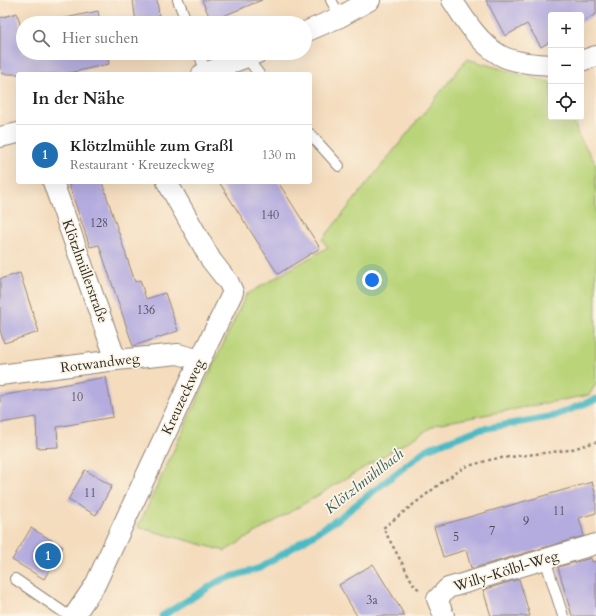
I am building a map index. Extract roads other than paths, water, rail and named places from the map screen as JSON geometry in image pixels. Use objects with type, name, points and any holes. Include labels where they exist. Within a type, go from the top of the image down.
[{"type":"street","points":[[312,27],[336,8],[370,0]]},
{"type":"street","points":[[452,0],[466,22],[484,43],[501,56],[528,63],[548,65]]},
{"type":"street","points":[[584,60],[596,56]]},
{"type":"street","points":[[207,72],[239,60]]},
{"type":"street","points":[[0,137],[16,133]]},
{"type":"street","name":"Klötzlmüllerstraße","points":[[54,184],[116,360]]},
{"type":"street","name":"Kreuzeckweg","points":[[74,616],[95,585],[233,292],[229,283],[212,260],[167,184]]},
{"type":"street","name":"Rotwandweg","points":[[0,375],[116,360],[178,354],[200,360]]},
{"type":"street","name":"Willy-Kölbl-Weg","points":[[440,607],[448,588],[596,544]]},
{"type":"lane","points":[[178,0],[184,16]]},
{"type":"lane","points":[[201,60],[204,72]]},
{"type":"lane","points":[[255,60],[258,72]]},
{"type":"lane","points":[[312,136],[339,166]]},
{"type":"lane","points":[[545,559],[563,616]]},
{"type":"lane","points":[[14,579],[69,616]]},
{"type":"waterway","name":"Klötzlmühlbach","points":[[162,616],[221,580],[260,568],[338,519],[427,449],[477,430],[554,416],[596,399]]},
{"type":"place","name":"Klötzlmühle zum Graßl","points":[[48,556]]}]
